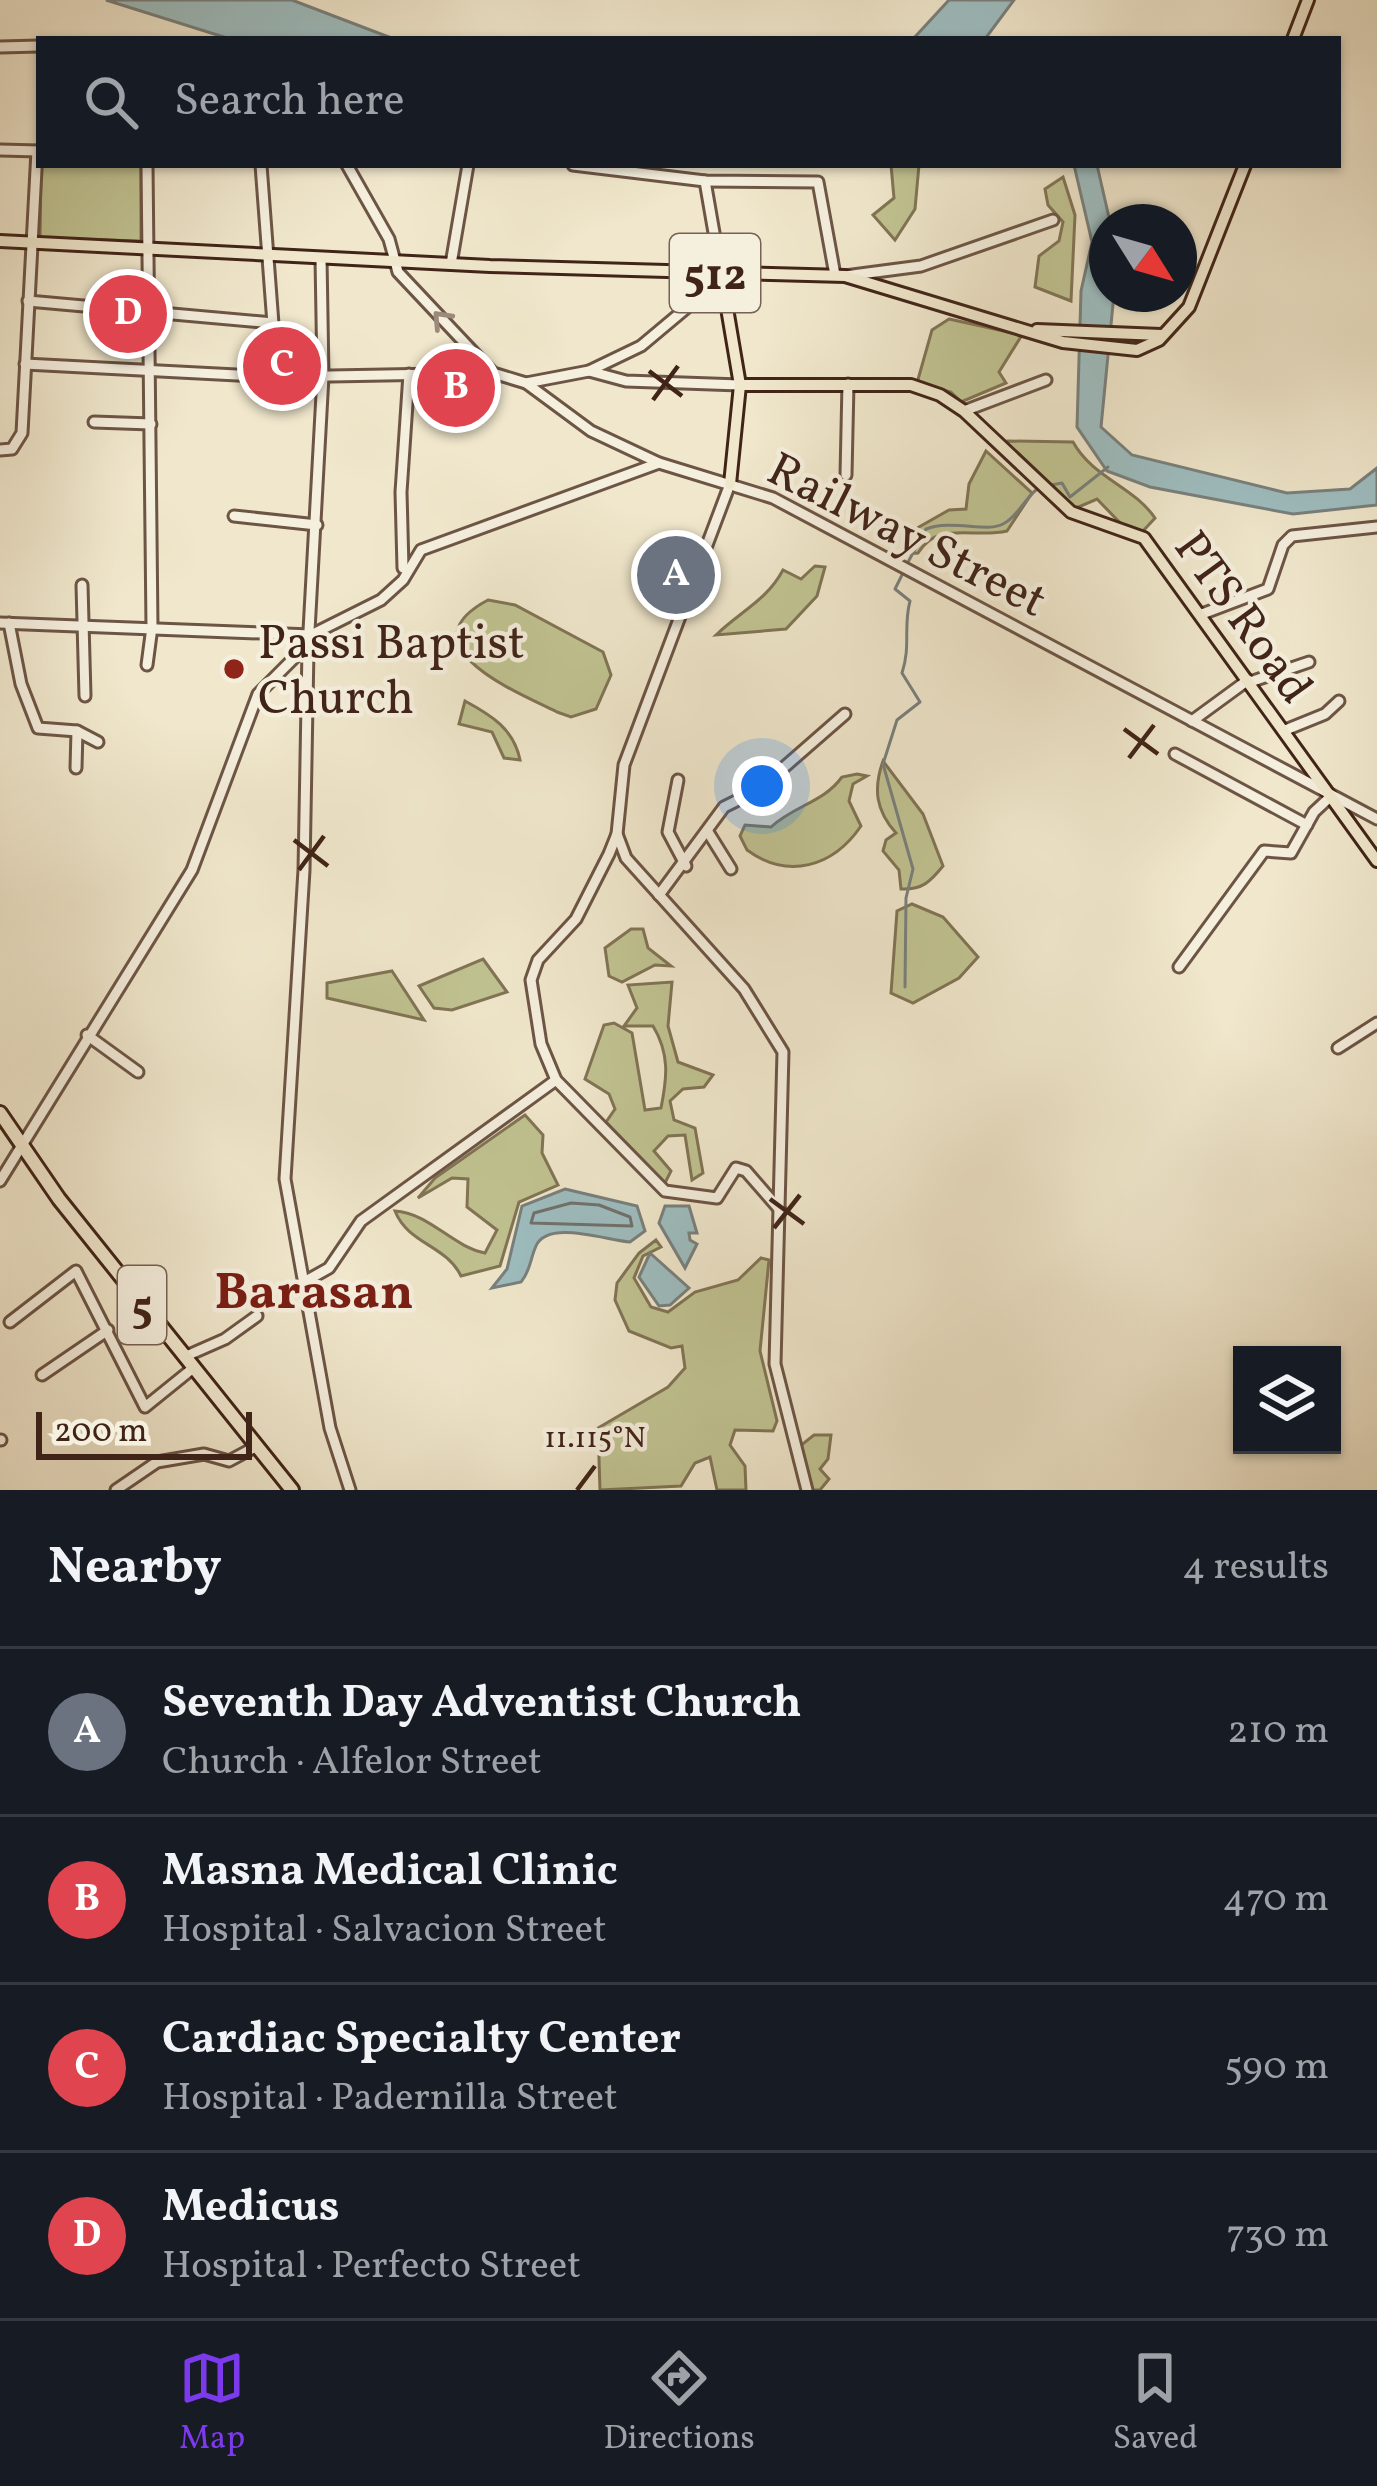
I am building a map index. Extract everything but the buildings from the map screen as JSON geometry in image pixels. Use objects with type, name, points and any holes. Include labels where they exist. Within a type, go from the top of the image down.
[{"type":"highway","name":"5","points":[[0,1113],[188,1363],[292,1490]]},
{"type":"main road","points":[[1294,36],[1306,1]]},
{"type":"main road","name":"512","points":[[0,241],[721,276],[840,275],[1027,329],[1137,350],[1167,333],[1190,307],[1244,168]]},
{"type":"main road","points":[[721,276],[740,385],[730,484]]},
{"type":"main road","name":"512","points":[[1075,338],[1167,333]]},
{"type":"main road","points":[[740,385],[911,386],[964,411]]},
{"type":"main road","name":"PTS Road","points":[[964,411],[1071,512],[1144,538],[1377,861]]},
{"type":"street","points":[[0,47],[36,46]]},
{"type":"street","points":[[0,150],[36,151]]},
{"type":"street","points":[[0,450],[12,449],[22,434],[37,168]]},
{"type":"street","points":[[147,168],[152,627],[147,665]]},
{"type":"street","points":[[261,168],[278,377]]},
{"type":"street","name":"Railway Street","points":[[349,168],[389,239],[402,277],[493,373],[526,383],[591,431],[658,464],[789,506],[1377,819]]},
{"type":"street","points":[[451,264],[467,168]]},
{"type":"street","points":[[598,168],[705,181],[818,182],[840,275],[921,266],[1053,220]]},
{"type":"street","points":[[526,383],[589,371],[641,346],[721,276],[705,181]]},
{"type":"street","points":[[321,258],[323,376],[309,639],[304,870],[285,1161],[330,1428],[350,1490]]},
{"type":"street","points":[[28,301],[273,323]]},
{"type":"street","points":[[25,364],[278,377],[493,373]]},
{"type":"street","points":[[589,371],[626,381],[740,385]]},
{"type":"street","points":[[403,580],[401,470],[410,374]]},
{"type":"street","points":[[964,411],[1046,380]]},
{"type":"street","points":[[846,475],[848,385]]},
{"type":"street","points":[[94,422],[151,424]]},
{"type":"street","points":[[0,1181],[192,870],[258,694],[309,639],[359,615],[403,580],[409,563],[436,544],[658,464]]},
{"type":"street","points":[[730,484],[624,766],[617,834],[576,919],[532,970],[542,1044],[556,1080],[665,1191],[717,1198],[736,1168],[746,1171],[780,1210]]},
{"type":"street","points":[[234,516],[316,525]]},
{"type":"street","points":[[1202,614],[1268,589],[1283,545],[1292,536],[1377,527]]},
{"type":"street","points":[[82,585],[85,696]]},
{"type":"street","points":[[98,742],[77,731],[38,728],[4,623],[152,627],[309,639]]},
{"type":"street","points":[[1192,721],[1249,681],[1309,662]]},
{"type":"street","points":[[1283,731],[1325,714],[1339,701]]},
{"type":"street","points":[[659,895],[686,866],[724,807],[758,790],[845,714]]},
{"type":"street","points":[[76,768],[77,731]]},
{"type":"street","points":[[1175,754],[1307,825]]},
{"type":"street","points":[[678,780],[668,832],[686,866]]},
{"type":"street","points":[[1179,967],[1264,851],[1291,853],[1326,794]]},
{"type":"street","points":[[708,832],[731,869]]},
{"type":"street","points":[[617,834],[626,858],[725,967],[775,1033],[784,1075],[775,1364],[807,1490]]},
{"type":"street","points":[[1338,1048],[1377,1023]]},
{"type":"street","points":[[87,1035],[138,1072]]},
{"type":"street","points":[[304,1282],[328,1268],[361,1221],[556,1080]]},
{"type":"street","points":[[10,1322],[76,1271],[145,1407],[188,1363],[257,1316]]},
{"type":"street","points":[[43,1375],[108,1330]]},
{"type":"street","points":[[116,1490],[157,1462],[204,1454],[229,1461],[256,1446]]},
{"type":"green space","points":[[41,168],[141,168],[141,241],[40,238]]},
{"type":"green space","points":[[891,168],[919,168],[915,209],[895,240],[873,215],[894,198]]},
{"type":"green space","points":[[1063,177],[1075,215],[1071,301],[1035,287],[1039,256],[1059,241],[1063,222],[1048,205],[1045,189]]},
{"type":"green space","points":[[949,319],[1022,335],[999,372],[1006,383],[961,402],[951,392],[917,383],[932,330]]},
{"type":"green space","points":[[1008,441],[1073,442],[1091,465],[1155,518],[1143,531],[1127,530],[1097,499],[1074,509],[1008,448]]},
{"type":"green space","points":[[986,451],[1032,493],[1007,531],[946,534],[926,543],[918,553],[904,554],[912,531],[949,510],[966,509],[969,484]]},
{"type":"green space","points":[[815,566],[825,567],[817,596],[786,629],[716,635],[761,597],[783,570],[801,579]]},
{"type":"green space","points":[[488,600],[515,605],[603,652],[611,675],[596,709],[571,717],[557,712],[476,666],[462,651],[457,634],[465,617]]},
{"type":"green space","points":[[465,701],[507,731],[520,760],[504,758],[492,732],[459,724]]},
{"type":"green space","points":[[883,761],[923,814],[943,866],[930,881],[915,888],[901,889],[899,870],[883,851],[886,840],[896,833],[878,799]]},
{"type":"green space","points":[[867,776],[853,784],[849,801],[861,826],[837,851],[809,865],[794,866],[778,865],[747,850],[740,836],[745,825],[771,827],[826,793],[842,777]]},
{"type":"green space","points":[[912,904],[943,917],[978,957],[959,978],[913,1003],[891,993],[897,911]]},
{"type":"green space","points":[[631,929],[643,929],[648,948],[671,966],[655,965],[622,982],[609,976],[605,948]]},
{"type":"green space","points":[[483,959],[507,992],[452,1010],[434,1008],[419,986]]},
{"type":"green space","points":[[392,971],[424,1020],[327,998],[327,983]]},
{"type":"green space","points":[[672,982],[668,1026],[678,1062],[713,1075],[704,1087],[683,1089],[670,1101],[674,1120],[695,1128],[703,1173],[692,1180],[685,1135],[668,1136],[654,1151],[671,1171],[665,1183],[606,1122],[615,1109],[609,1094],[585,1079],[604,1025],[614,1023],[632,1033],[645,1110],[661,1108],[666,1066],[658,1036],[653,1026],[624,1026],[637,1008],[628,985]]},
{"type":"green space","points":[[525,1115],[543,1135],[542,1153],[558,1185],[519,1202],[500,1266],[461,1276],[446,1257],[409,1231],[395,1211],[419,1218],[485,1253],[497,1230],[467,1207],[468,1179],[452,1178],[418,1198],[435,1178]]},
{"type":"green space","points":[[656,1240],[661,1247],[643,1256],[634,1278],[651,1307],[668,1312],[695,1292],[738,1280],[761,1258],[769,1260],[760,1351],[777,1421],[773,1431],[735,1430],[730,1445],[745,1466],[746,1490],[717,1490],[710,1457],[695,1463],[681,1486],[600,1490],[598,1428],[668,1387],[685,1368],[682,1346],[671,1348],[629,1331],[615,1300],[617,1283],[639,1253]]},
{"type":"green space","points":[[814,1435],[831,1435],[828,1459],[820,1469],[829,1479],[820,1490],[809,1490],[800,1446]]},
{"type":"water","points":[[106,0],[292,0],[386,36],[220,36]]},
{"type":"water","points":[[949,0],[1014,0],[987,36],[916,36]]},
{"type":"water","points":[[1075,168],[1098,168],[1106,204],[1089,204],[1089,229]]},
{"type":"water","points":[[1089,255],[1089,312],[1112,312],[1101,427],[1132,455],[1287,493],[1350,489],[1377,468],[1377,505],[1293,514],[1150,487],[1107,471],[1077,427],[1081,291]]},
{"type":"water","points":[[565,1189],[637,1206],[645,1231],[630,1242],[553,1234],[536,1246],[521,1282],[492,1288],[507,1269],[522,1206]]},
{"type":"water","points":[[665,1206],[689,1206],[697,1233],[689,1233],[690,1240],[697,1244],[685,1268],[659,1223]]},
{"type":"water","points":[[650,1253],[689,1288],[670,1305],[659,1306],[639,1277]]},
{"type":"waterway","points":[[1046,486],[1062,483],[1070,497],[1108,467]]},
{"type":"waterway","points":[[907,564],[926,529],[1003,524],[1037,489]]},
{"type":"waterway","points":[[903,573],[895,589],[910,601],[902,673],[920,702],[897,720],[883,764],[913,869],[906,898],[905,987]]},
{"type":"place","name":"Medicus","points":[[128,314]]},
{"type":"place","name":"Cardiac Specialty Center","points":[[282,366]]},
{"type":"place","name":"Masna Medical Clinic","points":[[456,388]]},
{"type":"place","name":"Seventh Day Adventist Church","points":[[676,575]]},
{"type":"place","name":"Passi Baptist Church","points":[[234,669]]},
{"type":"district","name":"Barasan","points":[[314,1290]]}]
